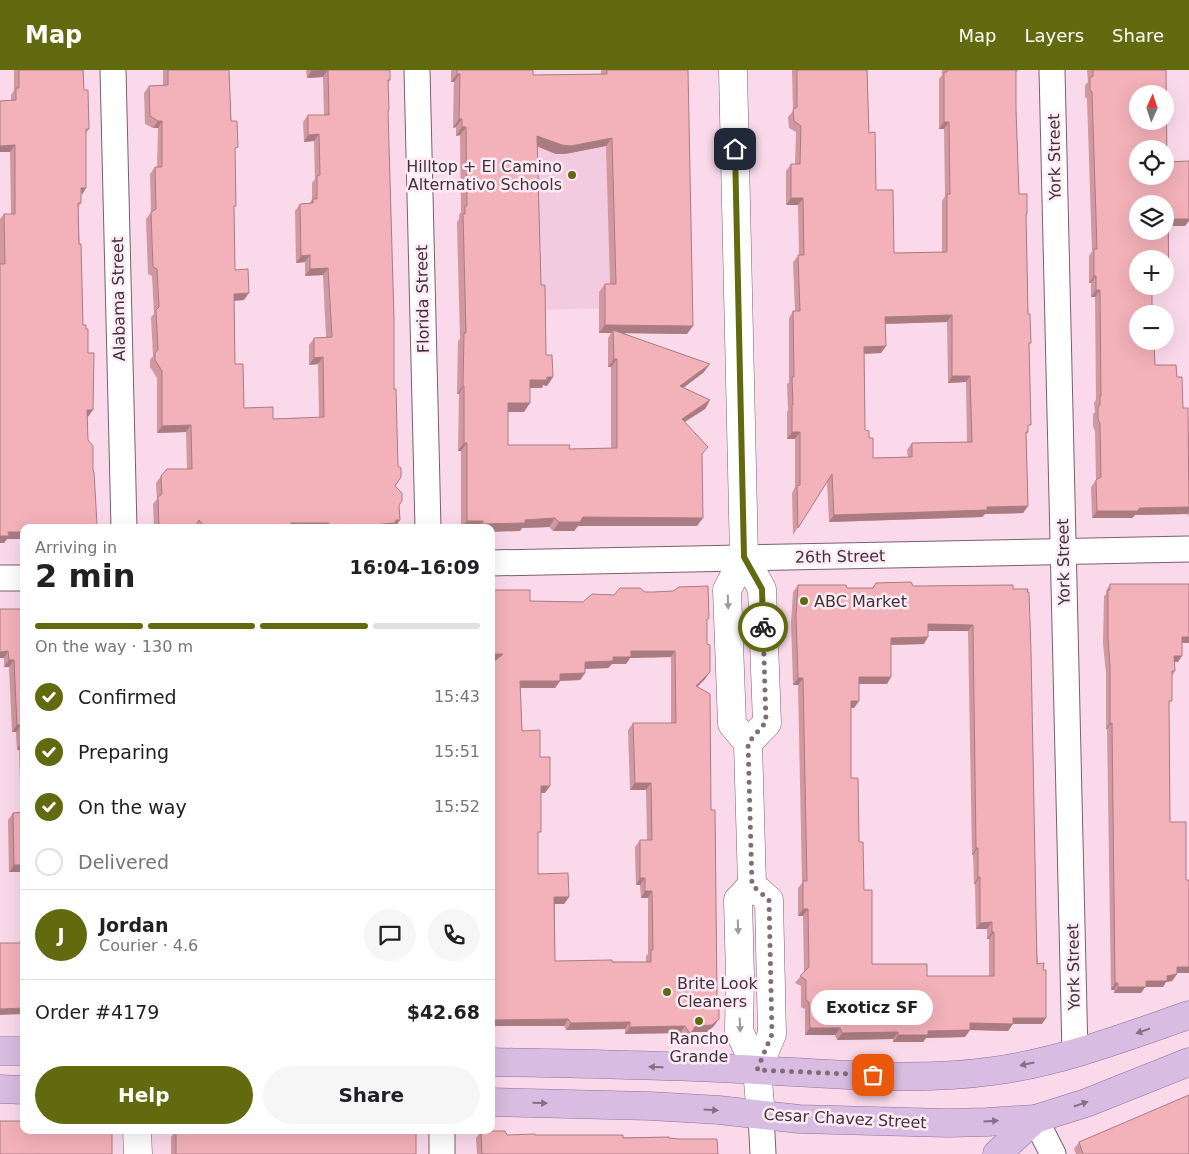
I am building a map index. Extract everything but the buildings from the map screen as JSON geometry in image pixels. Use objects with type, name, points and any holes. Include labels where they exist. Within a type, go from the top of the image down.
[{"type":"main road","points":[[495,1062],[891,1076],[949,1075],[994,1071],[1075,1054],[1189,1015]]},
{"type":"main road","points":[[0,1051],[20,1051]]},
{"type":"main road","name":"Cesar Chavez Street","points":[[495,1102],[650,1106],[760,1114],[799,1119],[947,1123],[1035,1119],[1086,1103],[1189,1062]]},
{"type":"main road","points":[[0,1089],[20,1090]]},
{"type":"main road","points":[[997,1154],[1035,1119]]},
{"type":"street","name":"Alabama Street","points":[[113,70],[124,524]]},
{"type":"street","name":"Florida Street","points":[[417,70],[428,524]]},
{"type":"street","points":[[733,70],[744,557],[727,590],[732,724],[748,743],[752,885],[738,900],[739,1031],[757,1070],[763,1154]]},
{"type":"street","name":"York Street","points":[[1052,70],[1075,1054]]},
{"type":"street","name":"26th Street","points":[[495,563],[1189,549]]},
{"type":"street","points":[[0,578],[20,578]]},
{"type":"street","points":[[1035,1119],[1053,1154]]},
{"type":"street","points":[[137,1134],[138,1154]]},
{"type":"street","points":[[442,1134],[442,1154]]},
{"type":"shaded area","name":"Hilltop + El Camino Alternativo Schools","points":[[608,82],[687,306],[459,312],[457,222],[459,222],[459,215],[461,214],[460,136],[456,135],[456,128],[453,127],[453,85]]},
{"type":"way so far","points":[[763,627],[766,722],[748,743],[752,885],[769,900],[772,1034],[757,1070],[873,1075]]},
{"type":"place","name":"Hilltop + El Camino Alternativo Schools","points":[[572,175]]},
{"type":"place","name":"ABC Market","points":[[804,601]]},
{"type":"place","name":"Brite Look Cleaners","points":[[667,992]]},
{"type":"place","name":"Rancho Grande","points":[[699,1021]]},
{"type":"place","name":"Exoticz SF","points":[[873,1075]]},
{"type":"route","points":[[735,149],[744,557],[762,589],[763,627]]}]
